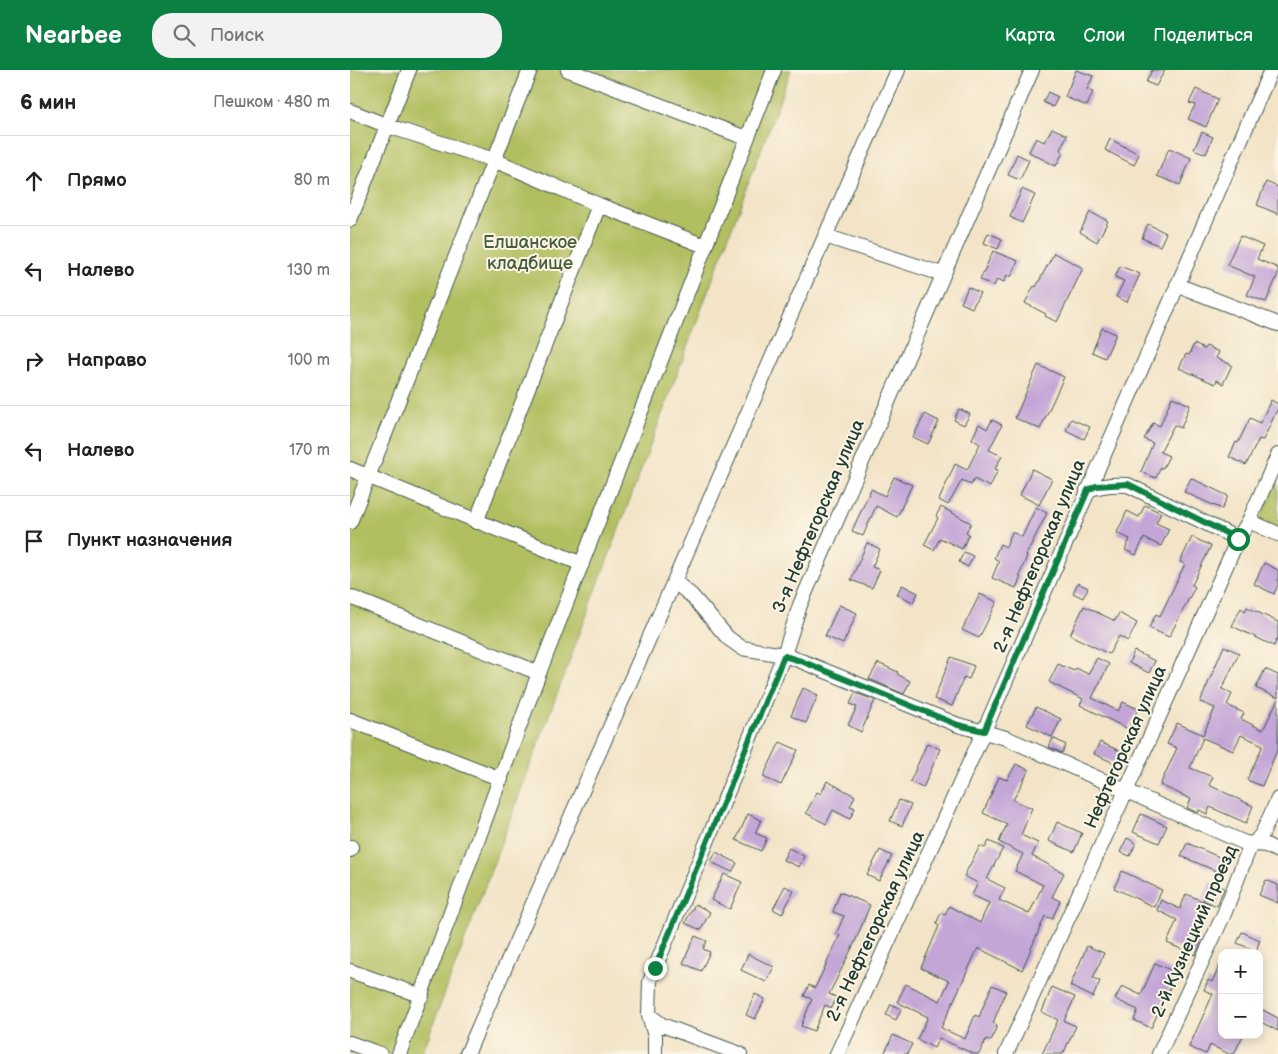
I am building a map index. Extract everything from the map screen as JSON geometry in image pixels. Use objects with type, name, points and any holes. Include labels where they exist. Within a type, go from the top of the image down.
[{"type":"street","points":[[350,220],[409,70]]},
{"type":"street","points":[[350,522],[530,70]]},
{"type":"street","points":[[568,70],[746,138]]},
{"type":"street","points":[[399,1054],[422,996],[539,673],[774,70]]},
{"type":"street","points":[[467,1054],[898,70]]},
{"type":"street","name":"3-я Нефтегорская улица","points":[[649,1015],[650,981],[784,656],[800,605],[1032,70]]},
{"type":"street","name":"2-я Нефтегорская улица","points":[[837,1054],[984,731],[1270,70]]},
{"type":"street","points":[[350,111],[388,126],[494,160],[599,205],[706,246]]},
{"type":"street","points":[[476,522],[599,205]]},
{"type":"street","points":[[826,236],[942,274]]},
{"type":"street","points":[[1177,285],[1278,324]]},
{"type":"street","name":"Нефтегорская улица","points":[[1006,1054],[1238,539],[1249,521],[1278,455]]},
{"type":"street","points":[[350,469],[582,564]]},
{"type":"street","points":[[1088,490],[1096,486],[1128,484],[1238,539]]},
{"type":"street","points":[[1249,521],[1278,534]]},
{"type":"street","points":[[674,581],[692,596],[728,638],[742,648],[801,661],[958,725],[1006,738],[1245,842],[1266,846],[1278,852]]},
{"type":"street","points":[[350,597],[539,673]]},
{"type":"street","points":[[350,720],[501,779]]},
{"type":"street","name":"2-й Кузнецкий проезд","points":[[1159,1054],[1224,914],[1248,851],[1262,834],[1278,799]]},
{"type":"street","points":[[350,971],[422,996]]},
{"type":"street","points":[[649,1015],[655,1036],[655,1054]]},
{"type":"street","points":[[649,1015],[662,1025],[740,1054]]},
{"type":"street","points":[[350,1043],[380,1054]]},
{"type":"green space","name":"Елшанское кладбище","points":[[350,70],[791,70],[422,1054],[350,1054]]},
{"type":"green space","points":[[1278,480],[1278,541],[1259,535],[1261,530],[1259,521]]},
{"type":"building","points":[[1076,70],[1093,76],[1087,90],[1093,92],[1087,106],[1065,97]]},
{"type":"building","points":[[1152,70],[1165,70],[1156,86],[1146,82]]},
{"type":"building","points":[[1196,89],[1218,99],[1206,127],[1188,119],[1195,105],[1189,103]]},
{"type":"building","points":[[1048,92],[1058,97],[1053,107],[1043,102]]},
{"type":"building","points":[[1052,128],[1067,135],[1060,150],[1063,152],[1056,166],[1029,152],[1036,138],[1044,142]]},
{"type":"building","points":[[1202,132],[1213,137],[1206,154],[1194,149]]},
{"type":"building","points":[[1110,139],[1139,154],[1134,165],[1105,150]]},
{"type":"building","points":[[1169,148],[1191,158],[1180,185],[1157,176]]},
{"type":"building","points":[[1017,154],[1029,160],[1020,180],[1008,175]]},
{"type":"building","points":[[1266,182],[1278,187],[1278,214],[1257,205]]},
{"type":"building","points":[[1022,189],[1035,195],[1022,223],[1010,217]]},
{"type":"building","points":[[1090,212],[1108,221],[1097,242],[1080,232]]},
{"type":"building","points":[[1148,224],[1166,233],[1160,246],[1142,238]]},
{"type":"building","points":[[988,233],[1002,239],[998,249],[984,243]]},
{"type":"building","points":[[1240,236],[1263,246],[1257,259],[1278,268],[1278,274],[1266,302],[1247,295],[1255,277],[1227,265]]},
{"type":"building","points":[[993,251],[1018,261],[1011,277],[1007,275],[1004,282],[997,279],[994,286],[980,280]]},
{"type":"building","points":[[1054,253],[1083,268],[1057,322],[1025,303]]},
{"type":"building","points":[[1120,266],[1140,274],[1127,302],[1116,297],[1124,281],[1115,277]]},
{"type":"building","points":[[968,287],[980,293],[972,308],[961,303]]},
{"type":"building","points":[[1102,328],[1116,334],[1105,358],[1092,352]]},
{"type":"building","points":[[1194,344],[1204,349],[1206,346],[1219,352],[1216,358],[1232,365],[1223,384],[1217,380],[1215,384],[1179,368],[1186,354],[1189,355]]},
{"type":"building","points":[[1038,365],[1064,377],[1040,429],[1015,418]]},
{"type":"building","points":[[1172,397],[1190,405],[1181,428],[1174,425],[1160,452],[1169,456],[1156,478],[1141,472],[1153,443],[1144,439],[1153,423],[1160,426]]},
{"type":"building","points":[[1271,400],[1278,404],[1278,408],[1263,440],[1259,439],[1246,465],[1229,457],[1250,418],[1260,423]]},
{"type":"building","points":[[959,409],[970,414],[964,425],[954,420]]},
{"type":"building","points":[[925,414],[939,421],[928,444],[913,437]]},
{"type":"building","points":[[1071,419],[1090,427],[1084,439],[1066,430]]},
{"type":"building","points":[[992,420],[1002,425],[989,450],[1002,456],[995,469],[998,470],[990,487],[974,479],[971,485],[962,480],[948,505],[939,500],[955,464],[967,470],[980,444],[972,439],[979,424],[987,429]]},
{"type":"building","points":[[1032,469],[1052,479],[1039,505],[1020,495]]},
{"type":"building","points":[[894,477],[912,485],[897,517],[876,506],[863,536],[852,531],[871,489],[885,496]]},
{"type":"building","points":[[1191,478],[1228,496],[1222,509],[1184,492]]},
{"type":"building","points":[[1145,505],[1161,513],[1156,523],[1169,529],[1161,546],[1144,538],[1136,555],[1125,550],[1130,539],[1117,533],[1127,511],[1139,517]]},
{"type":"building","points":[[941,507],[971,523],[966,532],[969,534],[962,549],[940,538],[934,550],[924,545],[938,518],[936,516]]},
{"type":"building","points":[[1036,507],[1047,513],[1026,555],[1019,576],[1021,577],[1016,588],[992,578],[999,561],[994,558],[1000,544],[1006,547],[1012,532],[1022,537]]},
{"type":"building","points":[[1192,537],[1211,546],[1192,585],[1195,587],[1169,637],[1149,628],[1156,614],[1160,616],[1185,564],[1180,562]]},
{"type":"building","points":[[867,543],[880,549],[872,567],[880,570],[872,588],[851,580]]},
{"type":"building","points":[[964,552],[973,556],[968,567],[959,562]]},
{"type":"building","points":[[1264,563],[1278,570],[1278,585],[1274,594],[1254,584]]},
{"type":"building","points":[[1078,583],[1088,588],[1083,598],[1073,593]]},
{"type":"building","points":[[902,585],[918,593],[913,602],[897,594]]},
{"type":"building","points":[[980,594],[997,602],[979,638],[962,630]]},
{"type":"building","points":[[839,605],[857,613],[843,644],[825,636]]},
{"type":"building","points":[[1084,606],[1115,621],[1119,613],[1137,623],[1128,641],[1119,636],[1109,654],[1070,635]]},
{"type":"building","points":[[1247,607],[1278,622],[1278,637],[1274,646],[1232,626],[1241,608],[1245,611]]},
{"type":"building","points":[[1224,646],[1239,653],[1222,689],[1232,694],[1227,705],[1244,713],[1241,719],[1263,730],[1278,699],[1278,748],[1262,786],[1247,780],[1263,745],[1241,735],[1233,751],[1203,738],[1190,768],[1213,777],[1209,785],[1253,806],[1246,823],[1210,807],[1207,814],[1199,810],[1198,813],[1187,808],[1191,799],[1160,785],[1177,748],[1167,744],[1177,723],[1203,735],[1215,708],[1200,702]]},
{"type":"building","points":[[1134,651],[1155,661],[1149,673],[1129,663]]},
{"type":"building","points":[[951,657],[974,666],[969,679],[964,677],[952,706],[934,699]]},
{"type":"building","points":[[1097,658],[1109,664],[1092,698],[1118,711],[1123,702],[1138,709],[1128,729],[1080,705],[1083,699],[1049,682],[1058,664],[1074,671],[1076,668],[1088,674]]},
{"type":"building","points":[[878,663],[898,672],[897,674],[910,681],[904,694],[869,679]]},
{"type":"building","points":[[1265,669],[1278,675],[1278,698],[1256,688]]},
{"type":"building","points":[[803,688],[818,695],[806,723],[791,716]]},
{"type":"building","points":[[855,693],[875,700],[861,732],[848,725],[857,707],[850,704]]},
{"type":"building","points":[[1036,707],[1061,719],[1052,737],[1027,725]]},
{"type":"building","points":[[1053,738],[1066,745],[1062,753],[1049,747]]},
{"type":"building","points":[[780,742],[798,750],[781,785],[763,777]]},
{"type":"building","points":[[1100,742],[1120,751],[1114,763],[1094,754]]},
{"type":"building","points":[[927,743],[940,749],[923,788],[910,782]]},
{"type":"building","points":[[1016,764],[1029,770],[1013,800],[1032,808],[1021,835],[1038,843],[1032,856],[1064,873],[1052,897],[1060,901],[1052,919],[1045,916],[1022,970],[978,948],[941,1028],[965,1039],[975,1015],[979,1017],[992,985],[1006,991],[993,1023],[997,1025],[991,1041],[986,1039],[979,1054],[974,1054],[939,1038],[934,1048],[917,1039],[928,1017],[897,1002],[906,984],[940,1001],[949,981],[921,968],[939,926],[936,924],[941,913],[945,915],[949,906],[980,923],[989,903],[972,895],[978,883],[964,876],[980,846],[985,848],[989,841],[1003,848],[987,879],[1005,888],[999,900],[1029,914],[1043,885],[1015,871],[1023,854],[999,842],[1007,824],[983,813],[999,777],[1007,780]]},
{"type":"building","points":[[827,781],[855,796],[850,806],[855,808],[850,819],[833,810],[826,824],[806,813],[817,792],[821,794]]},
{"type":"building","points":[[899,800],[911,805],[902,826],[890,821]]},
{"type":"building","points":[[748,814],[761,820],[755,833],[767,838],[761,851],[736,840]]},
{"type":"building","points":[[1141,814],[1167,826],[1159,843],[1133,832]]},
{"type":"building","points":[[1057,822],[1082,833],[1074,852],[1049,841]]},
{"type":"building","points":[[1127,838],[1136,843],[1130,856],[1120,852]]},
{"type":"building","points":[[1187,843],[1228,861],[1223,874],[1181,856]]},
{"type":"building","points":[[789,848],[804,856],[799,867],[783,860]]},
{"type":"building","points":[[880,850],[892,856],[879,881],[867,875]]},
{"type":"building","points":[[716,852],[737,863],[732,872],[711,862]]},
{"type":"building","points":[[1122,871],[1162,890],[1154,907],[1114,888]]},
{"type":"building","points":[[724,874],[742,882],[730,909],[711,900]]},
{"type":"building","points":[[1266,880],[1278,885],[1278,903],[1259,895]]},
{"type":"building","points":[[1210,882],[1224,888],[1217,906],[1203,900]]},
{"type":"building","points":[[785,886],[794,891],[782,914],[773,909]]},
{"type":"building","points":[[840,892],[870,905],[855,942],[829,994],[836,997],[832,1008],[825,1005],[814,1031],[801,1026],[812,999],[804,996],[809,985],[815,988],[840,935],[836,934],[844,916],[833,912]]},
{"type":"building","points":[[1186,894],[1210,904],[1194,941],[1201,944],[1195,955],[1167,943],[1177,920],[1157,910],[1161,900],[1180,909]]},
{"type":"building","points":[[695,904],[710,912],[701,930],[685,923]]},
{"type":"building","points":[[1242,932],[1260,940],[1257,949],[1251,949],[1237,943]]},
{"type":"building","points":[[695,936],[707,941],[703,949],[710,952],[701,971],[683,963]]},
{"type":"building","points":[[1087,946],[1104,953],[1093,978],[1100,981],[1093,997],[1070,986]]},
{"type":"building","points":[[748,954],[774,967],[766,982],[741,970]]},
{"type":"building","points":[[1155,963],[1177,973],[1151,1028],[1134,1020],[1138,1010],[1115,999],[1122,986],[1141,995]]},
{"type":"building","points":[[1218,969],[1218,1039],[1241,1039],[1234,1054],[1229,1054],[1210,1045],[1206,1054],[1189,1047],[1213,994],[1204,990],[1208,980],[1212,982]]},
{"type":"building","points":[[1052,987],[1075,997],[1064,1021],[1076,1026],[1063,1054],[1042,1054],[1058,1020],[1042,1012]]},
{"type":"building","points":[[755,994],[765,999],[755,1019],[746,1015]]},
{"type":"building","points":[[891,1004],[901,1009],[896,1020],[886,1015]]},
{"type":"building","points":[[1263,1010],[1278,1018],[1278,1031],[1263,1023]]},
{"type":"building","points":[[893,1035],[912,1044],[907,1054],[884,1054]]},
{"type":"route","points":[[655,968],[784,656],[801,661],[958,725],[984,731],[1088,490],[1096,486],[1128,484],[1238,539]]}]
